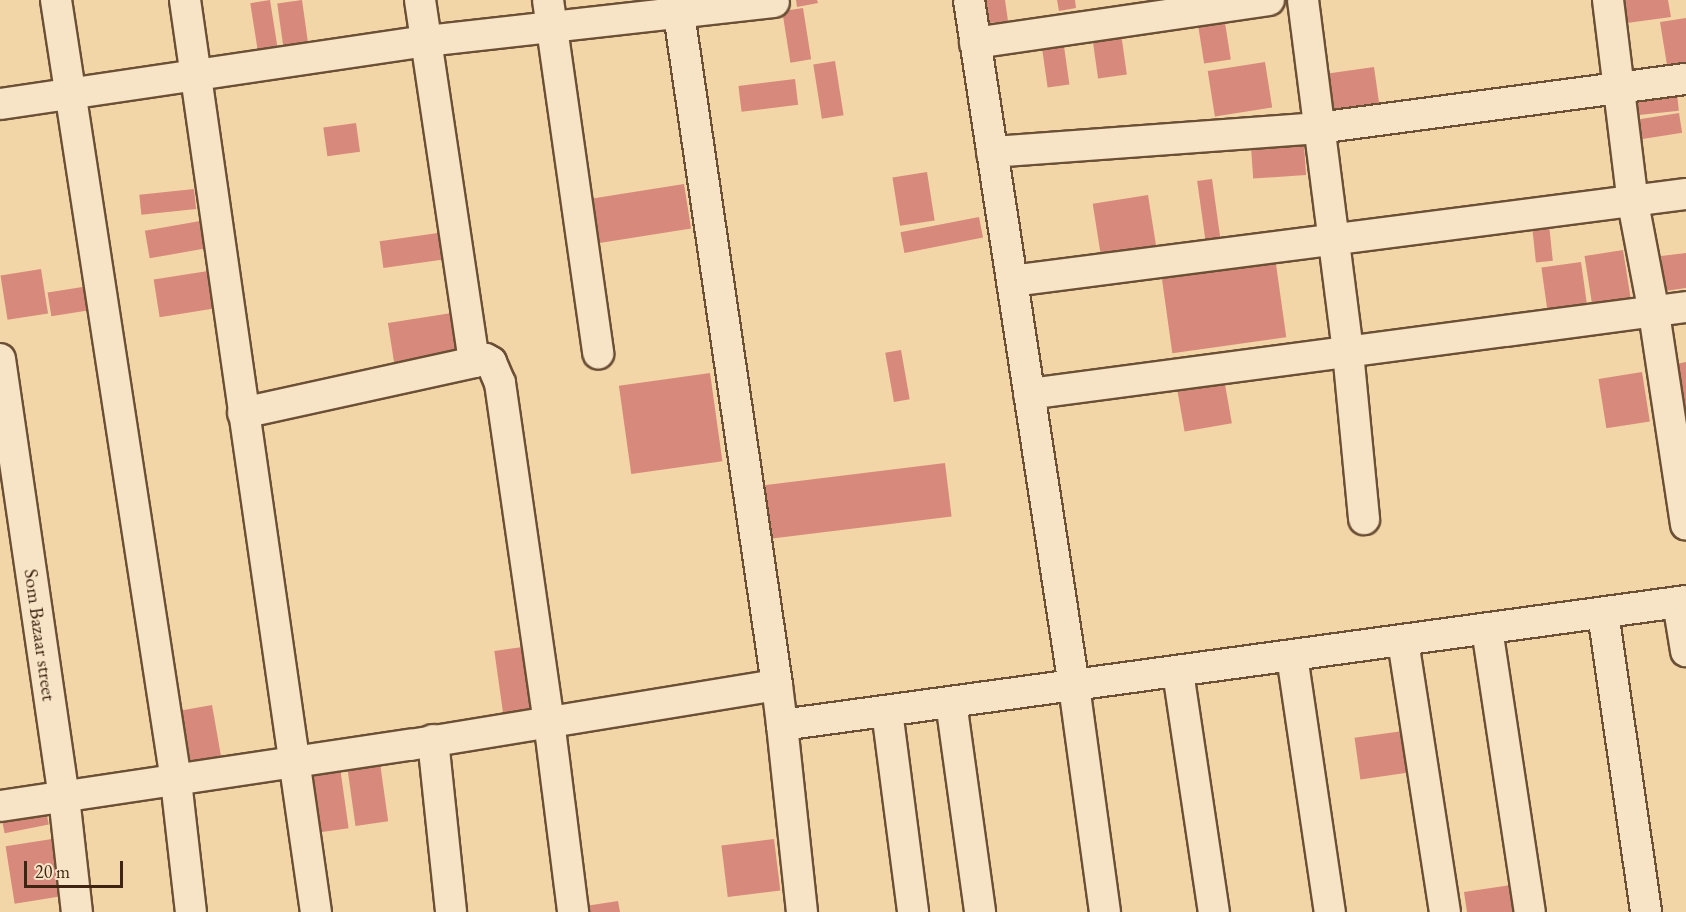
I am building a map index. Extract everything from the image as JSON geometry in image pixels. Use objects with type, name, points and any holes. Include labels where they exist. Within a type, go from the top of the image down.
[{"type":"street","points":[[56,0],[176,781],[191,912]]},
{"type":"street","points":[[185,0],[316,912]]},
{"type":"street","points":[[420,0],[474,362]]},
{"type":"street","points":[[969,0],[1074,686],[1106,912]]},
{"type":"street","points":[[975,43],[1269,0]]},
{"type":"street","points":[[1303,0],[1348,352],[1364,519]]},
{"type":"street","points":[[1608,0],[1633,203],[1679,434],[1686,525]]},
{"type":"street","points":[[0,104],[427,41],[550,13],[774,2]]},
{"type":"street","points":[[678,7],[777,685],[802,912]]},
{"type":"street","points":[[550,13],[598,353]]},
{"type":"street","points":[[992,152],[1318,128],[1686,79]]},
{"type":"street","points":[[1012,280],[1633,203],[1686,194]]},
{"type":"street","points":[[1029,394],[1686,307]]},
{"type":"street","name":"Som Bazaar street","points":[[0,359],[64,797],[77,912]]},
{"type":"street","points":[[243,413],[486,359],[491,362],[500,383],[549,721],[573,912]]},
{"type":"street","points":[[782,725],[1682,602],[1686,651]]},
{"type":"street","points":[[1603,613],[1646,912]]},
{"type":"street","points":[[1487,629],[1530,912]]},
{"type":"street","points":[[1403,641],[1444,912]]},
{"type":"street","points":[[1292,656],[1330,912]]},
{"type":"street","points":[[1178,672],[1214,912]]},
{"type":"street","points":[[0,806],[294,763],[777,685]]},
{"type":"street","points":[[951,702],[980,912]]},
{"type":"street","points":[[887,711],[913,912]]},
{"type":"street","points":[[432,740],[451,912]]},
{"type":"building","points":[[270,0],[279,56],[259,59],[250,3]]},
{"type":"building","points":[[302,0],[309,50],[284,53],[277,3]]},
{"type":"building","points":[[796,0],[817,0],[818,3],[797,7]]},
{"type":"building","points":[[977,0],[1005,0],[1008,21],[981,24]]},
{"type":"building","points":[[1057,0],[1075,0],[1076,8],[1059,11]]},
{"type":"building","points":[[1624,0],[1668,0],[1671,17],[1627,23]]},
{"type":"building","points":[[803,8],[811,59],[790,63],[782,11]]},
{"type":"building","points":[[1223,10],[1231,59],[1204,64],[1196,14]]},
{"type":"building","points":[[1686,18],[1686,68],[1668,71],[1660,22]]},
{"type":"building","points":[[1120,26],[1127,75],[1098,79],[1091,30]]},
{"type":"building","points":[[1062,32],[1069,84],[1048,88],[1040,35]]},
{"type":"building","points":[[835,61],[844,115],[822,119],[813,64]]},
{"type":"building","points":[[1265,62],[1272,107],[1215,117],[1208,71]]},
{"type":"building","points":[[1374,67],[1380,109],[1323,117],[1318,75]]},
{"type":"building","points":[[795,79],[798,105],[742,112],[738,86]]},
{"type":"building","points":[[1676,84],[1679,111],[1632,116],[1629,89]]},
{"type":"building","points":[[1679,113],[1682,133],[1638,140],[1635,120]]},
{"type":"building","points":[[356,123],[360,152],[327,156],[323,128]]},
{"type":"building","points":[[1303,131],[1306,175],[1253,179],[1250,135]]},
{"type":"building","points":[[927,172],[935,220],[900,226],[892,177]]},
{"type":"building","points":[[1212,179],[1221,240],[1206,242],[1197,181]]},
{"type":"building","points":[[684,184],[691,228],[585,245],[578,201]]},
{"type":"building","points":[[194,189],[196,209],[141,215],[139,195]]},
{"type":"building","points":[[1148,195],[1156,248],[1101,257],[1093,204]]},
{"type":"building","points":[[1548,215],[1553,261],[1536,263],[1531,217]]},
{"type":"building","points":[[979,217],[983,238],[904,253],[900,232]]},
{"type":"building","points":[[200,221],[205,249],[150,258],[145,231]]},
{"type":"building","points":[[445,232],[449,259],[383,268],[380,241]]},
{"type":"building","points":[[1274,250],[1286,337],[1172,353],[1160,266]]},
{"type":"building","points":[[1623,250],[1631,302],[1593,308],[1584,256]]},
{"type":"building","points":[[1686,253],[1686,288],[1665,291],[1661,256]]},
{"type":"building","points":[[1581,262],[1587,306],[1548,311],[1541,268]]},
{"type":"building","points":[[41,269],[48,313],[8,320],[1,275]]},
{"type":"building","points":[[208,271],[214,309],[160,317],[154,280]]},
{"type":"building","points":[[95,285],[99,309],[51,316],[48,293]]},
{"type":"building","points":[[458,312],[465,355],[395,367],[388,323]]},
{"type":"building","points":[[901,350],[910,399],[894,402],[885,353]]},
{"type":"building","points":[[1686,362],[1686,412],[1683,412],[1676,364]]},
{"type":"building","points":[[1642,372],[1650,421],[1606,428],[1599,379]]},
{"type":"building","points":[[710,373],[722,461],[631,474],[619,386]]},
{"type":"building","points":[[1223,373],[1232,423],[1185,432],[1176,381]]},
{"type":"building","points":[[945,463],[952,517],[762,540],[755,486]]},
{"type":"building","points":[[530,646],[539,708],[503,713],[494,651]]},
{"type":"building","points":[[212,705],[221,758],[182,765],[173,712]]},
{"type":"building","points":[[1410,730],[1416,772],[1360,779],[1355,738]]},
{"type":"building","points":[[379,756],[388,821],[356,826],[346,761]]},
{"type":"building","points":[[339,760],[349,828],[313,833],[303,765]]},
{"type":"building","points":[[44,800],[49,825],[5,833],[0,809]]},
{"type":"building","points":[[52,839],[61,896],[15,904],[6,846]]},
{"type":"building","points":[[774,839],[780,891],[728,897],[721,845]]},
{"type":"building","points":[[1511,885],[1516,912],[1467,912],[1464,892]]},
{"type":"building","points":[[618,901],[620,912],[580,912],[579,907]]}]
